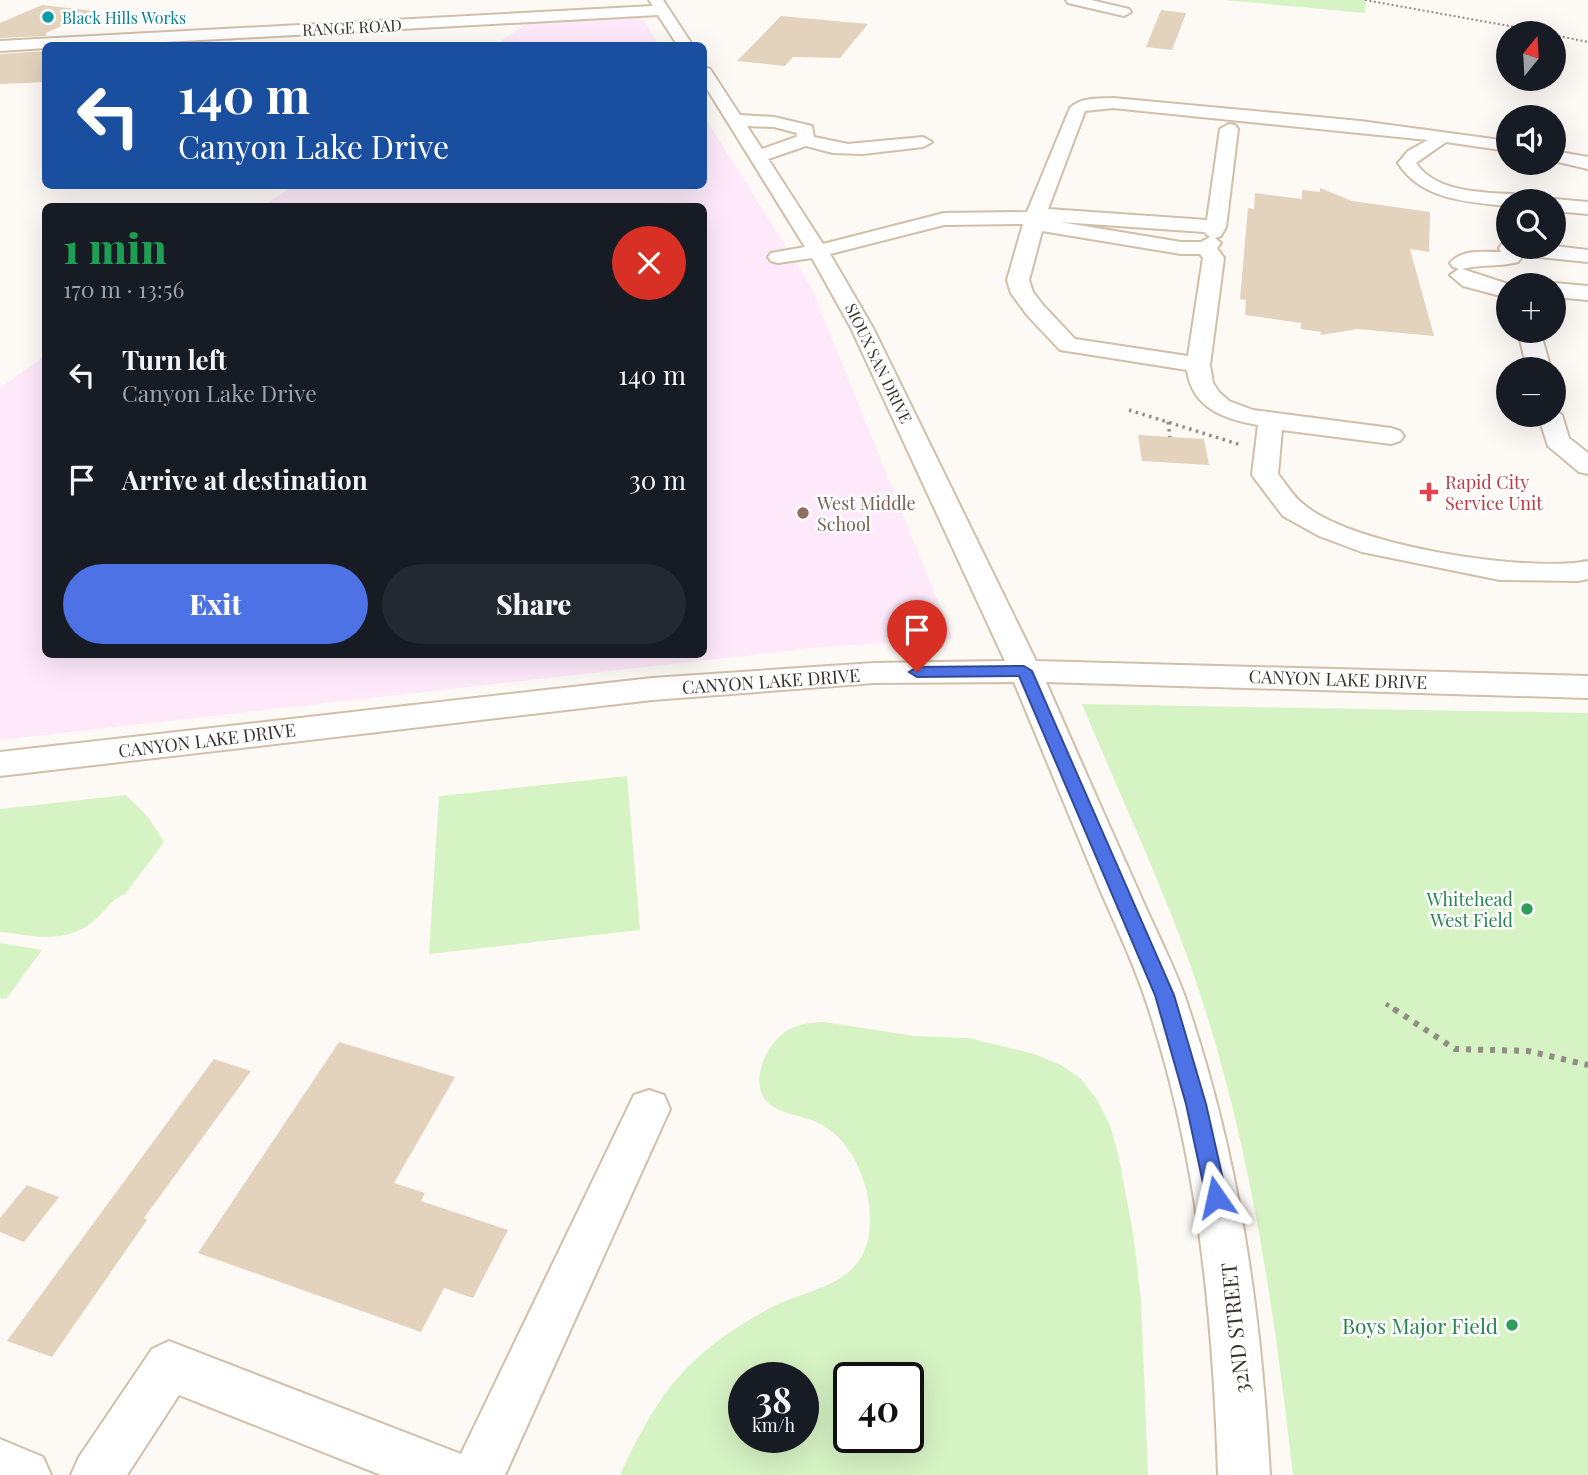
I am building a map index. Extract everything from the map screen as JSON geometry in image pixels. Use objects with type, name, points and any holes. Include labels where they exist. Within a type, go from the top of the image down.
[{"type":"street","points":[[1073,0],[1124,12]]},
{"type":"street","points":[[659,5],[683,42]]},
{"type":"street","name":"RANGE ROAD","points":[[85,42],[158,38],[389,16],[659,5]]},
{"type":"street","points":[[389,16],[418,8]]},
{"type":"street","points":[[158,38],[178,19]]},
{"type":"street","points":[[68,42],[86,27]]},
{"type":"street","name":"RANGE ROAD","points":[[0,46],[42,44]]},
{"type":"street","name":"SIOUX SAN DRIVE","points":[[707,77],[818,251],[869,340],[1024,671]]},
{"type":"street","points":[[1198,365],[1069,345],[1022,293],[1018,280],[1035,218],[1078,108],[1089,104],[1113,103],[1442,136],[1496,144]]},
{"type":"street","points":[[734,120],[774,122],[802,128],[807,134],[805,140],[788,148],[757,156]]},
{"type":"street","points":[[1229,129],[1212,238],[1214,258],[1198,365],[1201,386],[1206,395],[1222,408],[1270,419],[1391,436]]},
{"type":"street","points":[[1442,136],[1434,146],[1412,156],[1407,163],[1409,170],[1420,180],[1442,190],[1496,197]]},
{"type":"street","points":[[805,140],[819,147],[854,149],[923,142]]},
{"type":"street","points":[[1566,158],[1588,163]]},
{"type":"street","points":[[1566,206],[1588,208]]},
{"type":"street","points":[[778,257],[818,251],[944,219],[1035,218],[1048,215],[1212,238]]},
{"type":"street","points":[[1496,252],[1471,259],[1460,269],[1471,281],[1496,288]]},
{"type":"street","points":[[1566,254],[1588,256]]},
{"type":"street","points":[[1541,259],[1588,275]]},
{"type":"street","points":[[1566,291],[1588,293]]},
{"type":"street","points":[[1270,419],[1265,475],[1293,510],[1329,530],[1373,546],[1427,559],[1500,571],[1588,570]]},
{"type":"street","points":[[1553,427],[1557,441],[1588,466]]},
{"type":"street","name":"CANYON LAKE DRIVE","points":[[0,764],[652,689],[874,673],[1024,671],[1588,687]]},
{"type":"street","name":"32ND STREET","points":[[1024,671],[1106,856],[1164,995],[1179,1039],[1209,1158],[1232,1293],[1240,1375],[1244,1475]]},
{"type":"street","points":[[478,1475],[649,1109]]},
{"type":"street","points":[[97,1475],[169,1366],[447,1475]]},
{"type":"street","points":[[0,1465],[25,1475]]},
{"type":"path","points":[[1365,0],[1496,22]]},
{"type":"path","points":[[1566,37],[1588,42]]},
{"type":"path","points":[[1129,410],[1249,448],[1249,452],[1267,460]]},
{"type":"path","points":[[1168,422],[1170,437]]},
{"type":"path","points":[[1386,1004],[1455,1049],[1528,1051],[1588,1065]]},
{"type":"shaded area","points":[[641,17],[657,42],[499,42],[527,23]]},
{"type":"shaded area","name":"West Middle School","points":[[707,121],[811,287],[953,639],[821,647],[0,740],[0,388],[42,358],[42,658],[707,658],[707,203],[268,203],[288,189],[707,189]]},
{"type":"green space","points":[[1225,0],[1366,0],[1365,13]]},
{"type":"green space","points":[[1082,704],[1588,713],[1588,1475],[1293,1475],[1276,1342],[1255,1211],[1226,1081],[1186,953]]},
{"type":"green space","points":[[627,776],[640,930],[429,954],[439,796]]},
{"type":"green space","points":[[126,795],[148,817],[164,842],[125,894],[96,919],[74,933],[51,937],[0,932],[0,809]]},
{"type":"green space","points":[[0,943],[42,950],[6,999],[0,998]]},
{"type":"green space","points":[[824,1022],[914,1036],[969,1038],[1034,1054],[1061,1065],[1081,1079],[1097,1100],[1110,1125],[1119,1158],[1133,1233],[1141,1300],[1148,1475],[620,1475],[652,1414],[672,1385],[695,1360],[730,1332],[768,1309],[844,1276],[864,1252],[869,1234],[869,1202],[859,1169],[851,1154],[830,1130],[774,1107],[760,1090],[761,1070],[774,1042],[792,1028]]},
{"type":"building","name":"Black Hills Works","points":[[42,5],[95,11],[46,33],[46,36],[0,38],[0,23]]},
{"type":"building","points":[[1161,10],[1186,13],[1172,50],[1146,47]]},
{"type":"building","points":[[781,16],[868,24],[840,58],[793,57],[785,66],[737,61]]},
{"type":"building","points":[[42,51],[42,82],[0,84],[0,54]]},
{"type":"building","points":[[1320,188],[1352,201],[1430,212],[1429,252],[1410,249],[1434,336],[1358,329],[1321,335],[1321,332],[1301,329],[1301,323],[1245,315],[1246,300],[1240,299],[1248,208],[1254,209],[1255,193],[1302,199],[1302,190],[1320,192]]},
{"type":"building","points":[[1138,435],[1204,439],[1209,465],[1142,461]]},
{"type":"building","points":[[339,1042],[455,1077],[394,1183],[425,1193],[421,1201],[508,1230],[473,1298],[444,1288],[421,1332],[198,1253]]},
{"type":"building","points":[[214,1059],[251,1071],[144,1218],[147,1220],[52,1357],[7,1341]]},
{"type":"building","points":[[27,1185],[59,1197],[24,1242],[0,1232],[0,1218]]},
{"type":"place","name":"Black Hills Works","points":[[48,17]]},
{"type":"place","name":"Rapid City Service Unit","points":[[1429,492]]},
{"type":"place","name":"West Middle School","points":[[803,513]]},
{"type":"place","name":"Whitehead West Field","points":[[1527,909]]},
{"type":"place","name":"Boys Major Field","points":[[1512,1325]]},
{"type":"route","points":[[917,672],[1024,671],[1164,995],[1196,1104],[1216,1197]]}]
